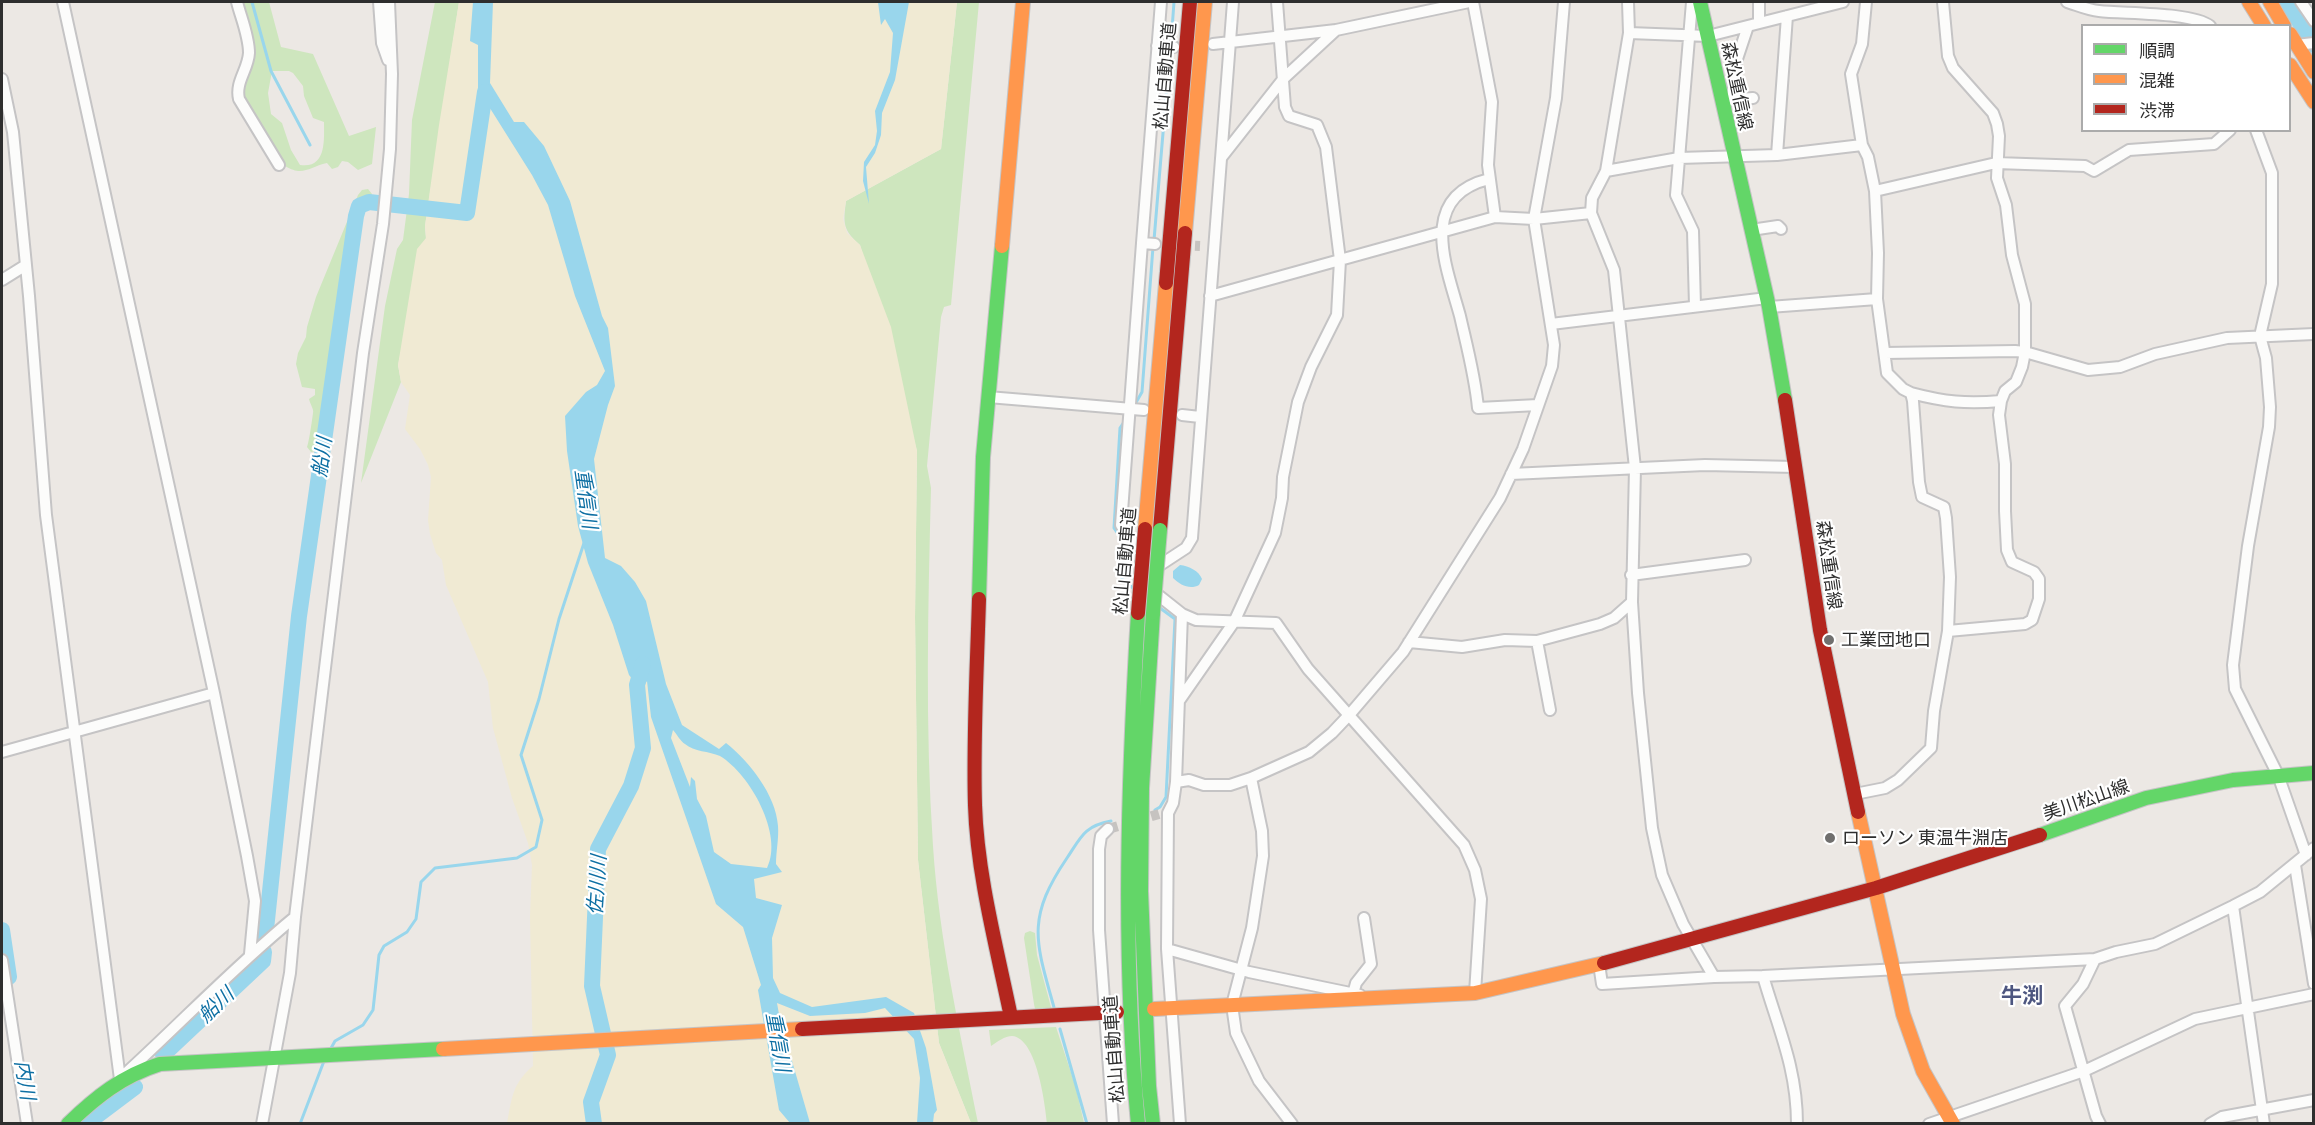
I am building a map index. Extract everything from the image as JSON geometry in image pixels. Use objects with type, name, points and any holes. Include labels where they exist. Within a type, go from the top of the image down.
[{"type":"main road","points":[[1011,1017],[992,927],[978,841],[975,806],[983,457],[1023,2]]},
{"type":"main road","name":"松山自動車道","points":[[1138,1124],[1128,990],[1125,888],[1127,788],[1138,613],[1190,2]]},
{"type":"main road","name":"松山自動車道","points":[[1153,1124],[1148,1074],[1141,891],[1142,788],[1153,613],[1205,2]]},
{"type":"main road","name":"森松重信線","points":[[1700,2],[1727,99],[1734,155],[1768,303],[1820,630],[1855,795],[1910,1039],[1923,1071],[1951,1120]]},
{"type":"main road","points":[[2249,2],[2263,24]]},
{"type":"main road","points":[[2270,2],[2283,24]]},
{"type":"main road","points":[[2299,42],[2313,72]]},
{"type":"main road","points":[[2291,68],[2313,102]]},
{"type":"main road","name":"美川松山線","points":[[1154,1010],[1474,993],[1599,964],[1876,888],[2032,838],[2146,798],[2233,780],[2313,773]]},
{"type":"main road","points":[[68,1124],[96,1096],[120,1079],[160,1064],[1110,1012]]},
{"type":"street","points":[[63,2],[214,693],[255,901],[250,954]]},
{"type":"street","points":[[237,2],[249,55],[237,90],[239,99],[279,165]]},
{"type":"street","points":[[379,2],[382,43],[392,74]]},
{"type":"street","points":[[262,1124],[281,1056],[295,917],[362,364],[383,224],[390,149],[392,74],[388,2]]},
{"type":"street","points":[[1161,2],[1128,408],[1121,525],[1135,544],[1133,575],[1182,614],[1196,620],[1276,623],[1308,669],[1464,845],[1475,870],[1481,899],[1474,993]]},
{"type":"street","points":[[1145,585],[1155,568],[1186,548],[1192,538],[1233,2]]},
{"type":"street","points":[[1179,701],[1234,622],[1275,533],[1282,498],[1283,477],[1298,402],[1311,367],[1337,315],[1340,260],[1324,139],[1317,125],[1290,116],[1285,107],[1277,2]]},
{"type":"street","points":[[1214,44],[1336,30],[1471,2],[1492,102],[1488,165],[1495,217]]},
{"type":"street","points":[[1176,782],[1189,780],[1204,785],[1230,785],[1309,752],[1332,733],[1410,642],[1500,498],[1523,449],[1552,366],[1554,345],[1534,219],[1556,98],[1564,2]]},
{"type":"street","points":[[1628,2],[1629,33],[1606,171],[1592,198],[1591,213],[1614,270],[1635,468],[1632,602],[1642,738],[1652,828],[1662,875],[1683,924],[1714,977]]},
{"type":"street","points":[[1692,2],[1676,195],[1693,231],[1695,306]]},
{"type":"street","points":[[1759,2],[1759,23]]},
{"type":"street","points":[[1777,155],[1791,2]]},
{"type":"street","points":[[1629,33],[1708,36],[1843,2]]},
{"type":"street","points":[[1866,2],[1862,44],[1851,74],[1862,145],[1869,157],[1875,191],[1878,253],[1877,299],[1887,373],[1903,389],[1943,401],[1969,404],[2001,401]]},
{"type":"street","points":[[1943,2],[1948,56],[1953,68],[1993,113],[1999,136],[1997,178],[2006,205],[2012,255],[2025,304],[2025,352],[2022,367],[2016,382],[2005,391],[1999,415],[2005,464],[2007,550],[2012,562],[2034,572],[2039,579],[2038,599],[2032,620],[2025,624],[1948,631]]},
{"type":"street","points":[[2067,2],[2095,11],[2187,18],[2204,21],[2208,24]]},
{"type":"street","points":[[2301,2],[2313,21]]},
{"type":"street","points":[[1748,26],[1727,99],[1753,98]]},
{"type":"street","points":[[1221,158],[1284,78],[1336,30]]},
{"type":"street","points":[[1157,46],[1174,47]]},
{"type":"street","points":[[2,79],[13,132],[46,515],[120,1079]]},
{"type":"street","points":[[1875,191],[1996,163],[2085,166],[2094,171],[2129,150],[2214,144],[2228,132]]},
{"type":"street","points":[[1599,964],[1602,984],[2095,959],[2155,944],[2233,906],[2259,892],[2309,852],[2278,775],[2235,689],[2234,665],[2248,546],[2269,427],[2270,406],[2266,358],[2260,336],[2272,284],[2272,173],[2257,132]]},
{"type":"street","points":[[1606,171],[1679,158],[1777,155],[1862,145]]},
{"type":"street","points":[[1489,179],[1476,182],[1455,197],[1446,215],[1442,242],[1444,262],[1469,352],[1478,408],[1538,405]]},
{"type":"street","points":[[1210,296],[1495,217],[1534,219],[1591,213]]},
{"type":"street","points":[[1751,230],[1778,226],[1780,229]]},
{"type":"street","points":[[1142,243],[1155,244]]},
{"type":"street","points":[[1200,246],[1213,247]]},
{"type":"street","points":[[2,279],[26,265]]},
{"type":"street","points":[[1551,324],[1695,306],[1877,299]]},
{"type":"street","points":[[1885,353],[2025,352],[2088,370],[2120,367],[2194,344],[2227,338],[2313,334]]},
{"type":"street","points":[[1855,795],[1885,788],[1898,780],[1931,748],[1948,631],[1950,577],[1946,518],[1944,507],[1922,497],[1911,393]]},
{"type":"street","points":[[988,397],[1144,410]]},
{"type":"street","points":[[1182,415],[1200,417]]},
{"type":"street","points":[[1511,474],[1705,465],[1795,467]]},
{"type":"street","points":[[1631,575],[1745,560]]},
{"type":"street","points":[[1410,642],[1462,647],[1505,640],[1537,641],[1600,624],[1614,618],[1632,602]]},
{"type":"street","points":[[1180,1124],[1170,1008],[1164,814],[1173,803],[1176,782],[1182,614]]},
{"type":"street","points":[[1537,641],[1550,710]]},
{"type":"street","points":[[2,752],[214,693]]},
{"type":"street","points":[[1251,778],[1262,831],[1263,856],[1252,928],[1232,1005],[1236,1033],[1259,1081],[1290,1122]]},
{"type":"street","points":[[1108,829],[1101,836],[1099,849],[1099,930],[1110,1012],[1113,1124]]},
{"type":"street","points":[[2295,865],[2313,984]]},
{"type":"street","points":[[2233,906],[2264,1124]]},
{"type":"street","points":[[120,1079],[185,1019],[250,954],[295,917]]},
{"type":"street","points":[[1353,994],[1356,983],[1371,964],[1364,918]]},
{"type":"street","points":[[1167,949],[1240,969],[1370,998]]},
{"type":"street","points":[[2095,959],[2083,984],[2065,1006],[2100,1124]]},
{"type":"street","points":[[2,960],[27,1124]]},
{"type":"street","points":[[1763,976],[1792,1068],[1797,1096],[1797,1124]]},
{"type":"street","points":[[1929,1124],[1951,1120],[2084,1071],[2195,1019],[2313,994]]},
{"type":"street","points":[[2210,1124],[2222,1117],[2313,1100]]},
{"type":"green space","points":[[242,2],[269,2],[281,47],[313,54],[349,136],[376,127],[372,164],[358,170],[348,162],[342,161],[338,167],[332,169],[327,163],[301,171],[285,166],[244,96],[243,90],[254,54]],"holes":[[[272,71],[289,71],[303,86],[304,96],[313,118],[324,122],[322,151],[319,158],[309,165],[300,165],[291,150],[282,123],[271,114],[268,93]]]},
{"type":"green space","points":[[435,2],[459,2],[425,226],[426,239],[398,365],[401,382],[361,483],[385,306],[397,249],[403,240],[409,194],[412,120]]},
{"type":"green space","points":[[957,2],[979,2],[951,305],[944,307],[941,317],[927,466],[931,488],[928,712],[930,801],[940,916],[978,1123],[971,1123],[939,1043],[918,860],[915,617],[917,451],[860,245],[847,231],[845,221],[846,201],[941,149]]},
{"type":"green space","points":[[368,189],[372,194],[371,197],[359,204],[356,210],[319,447],[316,451],[311,452],[307,447],[313,411],[309,399],[315,395],[315,389],[302,387],[296,364],[298,353],[306,337],[316,297],[358,195],[362,190]]},
{"type":"green space","points":[[1030,931],[1035,933],[1037,955],[1052,1011],[1035,1009],[1024,938],[1025,933]]},
{"type":"green space","points":[[1056,1027],[1076,1088],[1084,1123],[1047,1123],[1034,1059],[1021,1040],[1009,1036],[991,1046],[989,1030]]},
{"type":"sand","points":[[459,2],[957,2],[941,149],[846,201],[843,219],[847,233],[860,245],[891,327],[917,451],[915,617],[918,860],[939,1043],[971,1123],[507,1123],[517,1085],[533,1066],[530,917],[532,865],[528,843],[512,798],[493,728],[488,682],[446,585],[442,560],[436,553],[430,534],[428,520],[431,477],[420,449],[405,429],[410,395],[401,382],[398,365],[417,249],[426,238],[425,226],[439,125]]},
{"type":"water","name":"重信川","points":[[473,2],[493,2],[490,83],[514,122],[524,122],[544,146],[570,201],[602,316],[608,328],[615,386],[594,459],[605,558],[621,566],[635,582],[646,601],[666,684],[682,725],[719,749],[726,743],[735,750],[760,780],[776,814],[778,831],[776,864],[782,872],[754,879],[756,898],[782,905],[772,938],[773,978],[780,993],[812,1007],[886,997],[914,1013],[926,1048],[937,1110],[933,1123],[917,1123],[920,1078],[914,1039],[885,1008],[865,1013],[810,1016],[777,1003],[786,1054],[792,1061],[810,1123],[790,1123],[779,1110],[758,990],[761,985],[743,927],[716,904],[651,717],[647,681],[641,689],[629,675],[613,625],[588,563],[578,526],[567,451],[565,416],[586,392],[597,385],[605,371],[575,296],[548,205],[488,105],[478,94],[478,45],[470,41]],"holes":[[[673,730],[689,747],[720,756],[742,776],[753,791],[768,823],[771,839],[771,854],[767,868],[731,864],[714,852],[706,816],[697,799],[695,781],[691,777],[690,787],[671,738]]]},
{"type":"water","points":[[878,2],[909,2],[895,80],[882,113],[881,135],[875,153],[866,167],[869,204],[863,181],[864,162],[875,145],[877,131],[875,111],[890,72],[893,33],[885,19],[881,25]]},
{"type":"water","points":[[1180,565],[1199,574],[1202,579],[1199,585],[1185,586],[1173,578],[1173,571]]},
{"type":"waterway","points":[[252,2],[271,71],[310,145]]},
{"type":"waterway","points":[[1171,43],[1174,2]]},
{"type":"waterway","name":"内川","points":[[2287,2],[2314,45]]},
{"type":"waterway","points":[[1154,240],[1170,50]]},
{"type":"waterway","name":"船川","points":[[265,939],[299,616],[356,216],[359,206],[369,202],[467,213],[485,92]]},
{"type":"waterway","points":[[1134,406],[1142,392],[1153,247]]},
{"type":"waterway","points":[[1124,422],[1120,428],[1114,528],[1125,544],[1122,579],[1133,588]]},
{"type":"waterway","points":[[330,1050],[335,1041],[363,1025],[373,1010],[379,955],[384,946],[407,932],[416,919],[421,882],[435,868],[517,858],[536,847],[542,820],[521,755],[539,699],[559,619],[584,543]]},
{"type":"waterway","points":[[1155,810],[1160,807],[1166,797],[1175,619],[1160,608]]},
{"type":"waterway","name":"佐川川","points":[[594,1124],[591,1102],[608,1055],[592,986],[598,849],[631,786],[643,748],[637,685],[643,664]]},
{"type":"waterway","points":[[1055,1011],[1039,949],[1038,932],[1045,898],[1084,834],[1095,826],[1111,821]]},
{"type":"waterway","name":"内川","points":[[2,930],[9,977]]},
{"type":"waterway","name":"船川","points":[[163,1055],[263,961],[264,952]]},
{"type":"waterway","points":[[1060,1029],[1087,1124]]},
{"type":"waterway","points":[[300,1124],[324,1061]]},
{"type":"waterway","name":"船川","points":[[86,1124],[135,1087]]},
{"type":"tunnel","points":[[1180,245],[1200,246]]},
{"type":"tunnel","points":[[1108,829],[1159,814]]},
{"type":"traffic: fast","points":[[1700,2],[1769,307],[1785,400]]},
{"type":"traffic: fast","points":[[979,599],[983,457],[1002,246]]},
{"type":"traffic: fast","points":[[1153,613],[1160,530]]},
{"type":"traffic: fast","points":[[1138,613],[1128,868],[1130,996],[1138,1124]]},
{"type":"traffic: fast","points":[[1153,613],[1142,788],[1141,891],[1149,1086],[1153,1124]]},
{"type":"traffic: fast","points":[[2040,835],[2146,798],[2233,780],[2314,773]]},
{"type":"traffic: fast","points":[[68,1124],[110,1088],[160,1064],[443,1049]]},
{"type":"traffic: slow","points":[[1002,246],[1023,2]]},
{"type":"traffic: slow","points":[[1185,233],[1205,2]]},
{"type":"traffic: slow","points":[[2249,2],[2263,24]]},
{"type":"traffic: slow","points":[[2270,2],[2283,24]]},
{"type":"traffic: slow","points":[[2291,36],[2314,72]]},
{"type":"traffic: slow","points":[[2291,67],[2314,102]]},
{"type":"traffic: slow","points":[[1145,529],[1166,283]]},
{"type":"traffic: slow","points":[[1858,812],[1903,1014],[1923,1071],[1953,1124]]},
{"type":"traffic: slow","points":[[1154,1009],[1475,993],[1604,963]]},
{"type":"traffic: slow","points":[[443,1049],[802,1029]]},
{"type":"traffic: jam","points":[[1166,283],[1190,2]]},
{"type":"traffic: jam","points":[[1160,530],[1185,233]]},
{"type":"traffic: jam","points":[[1785,400],[1820,630],[1858,812]]},
{"type":"traffic: jam","points":[[1138,613],[1145,529]]},
{"type":"traffic: jam","points":[[979,599],[975,702],[975,805],[988,911],[1011,1017]]},
{"type":"traffic: jam","points":[[1604,963],[1876,888],[2040,835]]},
{"type":"traffic: jam","points":[[802,1029],[1117,1012]]},
{"type":"place","name":"工業団地口","points":[[1829,640]]},
{"type":"place","name":"ローソン 東温牛淵店","points":[[1830,838]]},
{"type":"district","name":"牛渕","points":[[2022,996]]}]
